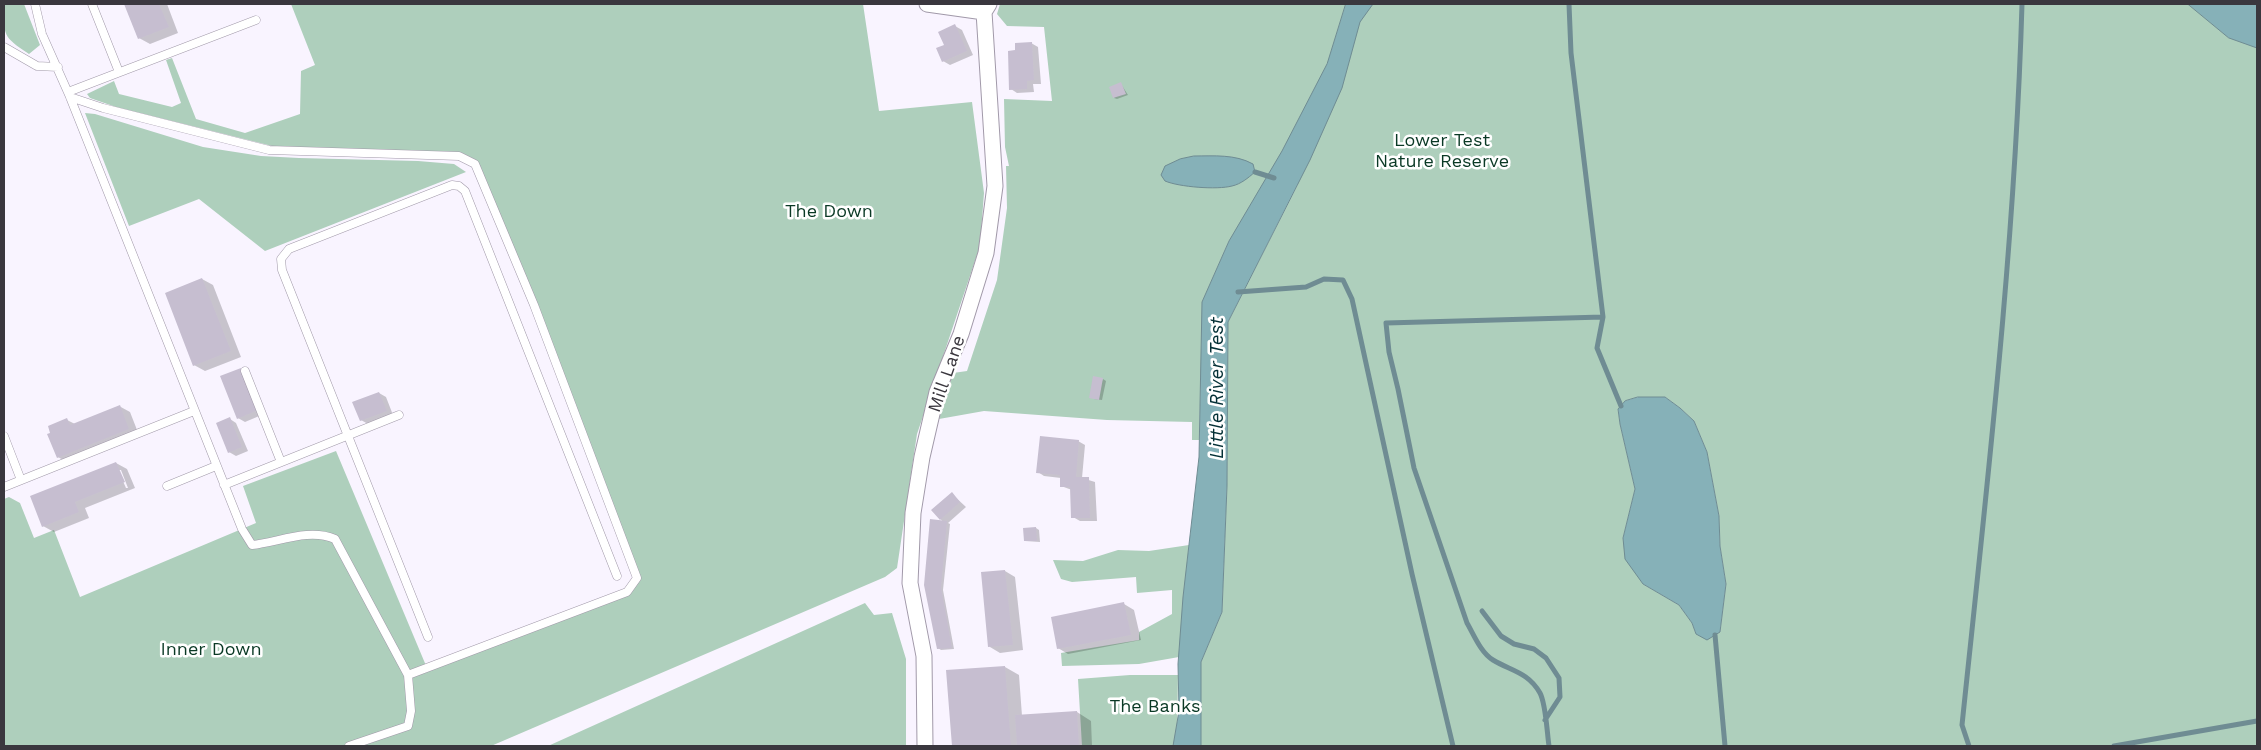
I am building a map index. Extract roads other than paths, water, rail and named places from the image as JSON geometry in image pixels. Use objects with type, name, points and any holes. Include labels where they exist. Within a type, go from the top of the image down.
[{"type":"street","points":[[927,4],[987,8]]},
{"type":"street","name":"Mill Lane","points":[[925,746],[924,656],[910,583],[913,514],[922,458],[937,392],[960,334],[986,253],[989,234],[995,186],[987,8]]},
{"type":"lane","points":[[35,4],[42,34],[69,94],[242,529],[252,545],[286,537],[324,534],[335,539],[408,675],[411,712],[408,726],[349,746]]},
{"type":"lane","points":[[92,4],[119,72]]},
{"type":"lane","points":[[69,94],[119,72],[256,20]]},
{"type":"lane","points":[[4,47],[37,66],[58,67]]},
{"type":"lane","points":[[69,94],[102,108],[269,150],[459,156],[475,164],[534,306],[637,578],[627,592],[408,675]]},
{"type":"lane","points":[[428,637],[282,270],[281,259],[288,250],[452,185],[459,186],[465,191],[617,576]]},
{"type":"lane","points":[[245,371],[282,462]]},
{"type":"lane","points":[[4,487],[194,411]]},
{"type":"lane","points":[[224,485],[399,416]]},
{"type":"lane","points":[[4,436],[21,480]]},
{"type":"lane","points":[[167,486],[216,466]]},
{"type":"water","name":"Little River Test","points":[[1346,4],[1373,4],[1360,22],[1342,88],[1310,160],[1228,322],[1227,486],[1222,612],[1201,662],[1201,746],[1173,746],[1179,711],[1178,664],[1183,597],[1199,457],[1202,302],[1229,241],[1282,151],[1327,64]]},
{"type":"water","points":[[2188,4],[2257,4],[2257,48],[2229,38]]},
{"type":"water","points":[[1194,156],[1224,156],[1239,159],[1253,164],[1255,172],[1238,184],[1225,187],[1188,186],[1165,181],[1161,175],[1165,166],[1180,159]]},
{"type":"water","points":[[1638,397],[1665,397],[1680,408],[1694,421],[1707,452],[1719,516],[1720,546],[1726,584],[1720,632],[1707,640],[1696,634],[1692,623],[1679,605],[1643,584],[1625,559],[1623,538],[1635,489],[1618,409],[1625,401]]},
{"type":"waterway","points":[[1569,4],[1571,53],[1603,317],[1597,348],[1621,406]]},
{"type":"waterway","points":[[1969,746],[1962,725],[2007,275],[2022,4]]},
{"type":"waterway","points":[[1255,172],[1274,178]]},
{"type":"waterway","points":[[1238,292],[1306,287],[1324,279],[1343,280],[1352,299],[1412,574],[1453,746]]},
{"type":"waterway","points":[[1549,746],[1545,711],[1540,693],[1525,676],[1489,657],[1478,643],[1467,623],[1414,468],[1389,352],[1386,323],[1603,317]]},
{"type":"waterway","points":[[1482,611],[1501,636],[1514,644],[1534,649],[1546,658],[1559,678],[1560,697],[1545,720]]},
{"type":"waterway","points":[[1715,635],[1725,746]]},
{"type":"waterway","points":[[2114,746],[2257,721]]},
{"type":"park label","name":"Lower Test Nature Reserve","points":[[1442,151]]},
{"type":"park label","name":"The Down","points":[[829,212]]},
{"type":"park label","name":"Inner Down","points":[[211,650]]},
{"type":"park label","name":"The Banks","points":[[1155,707]]}]
